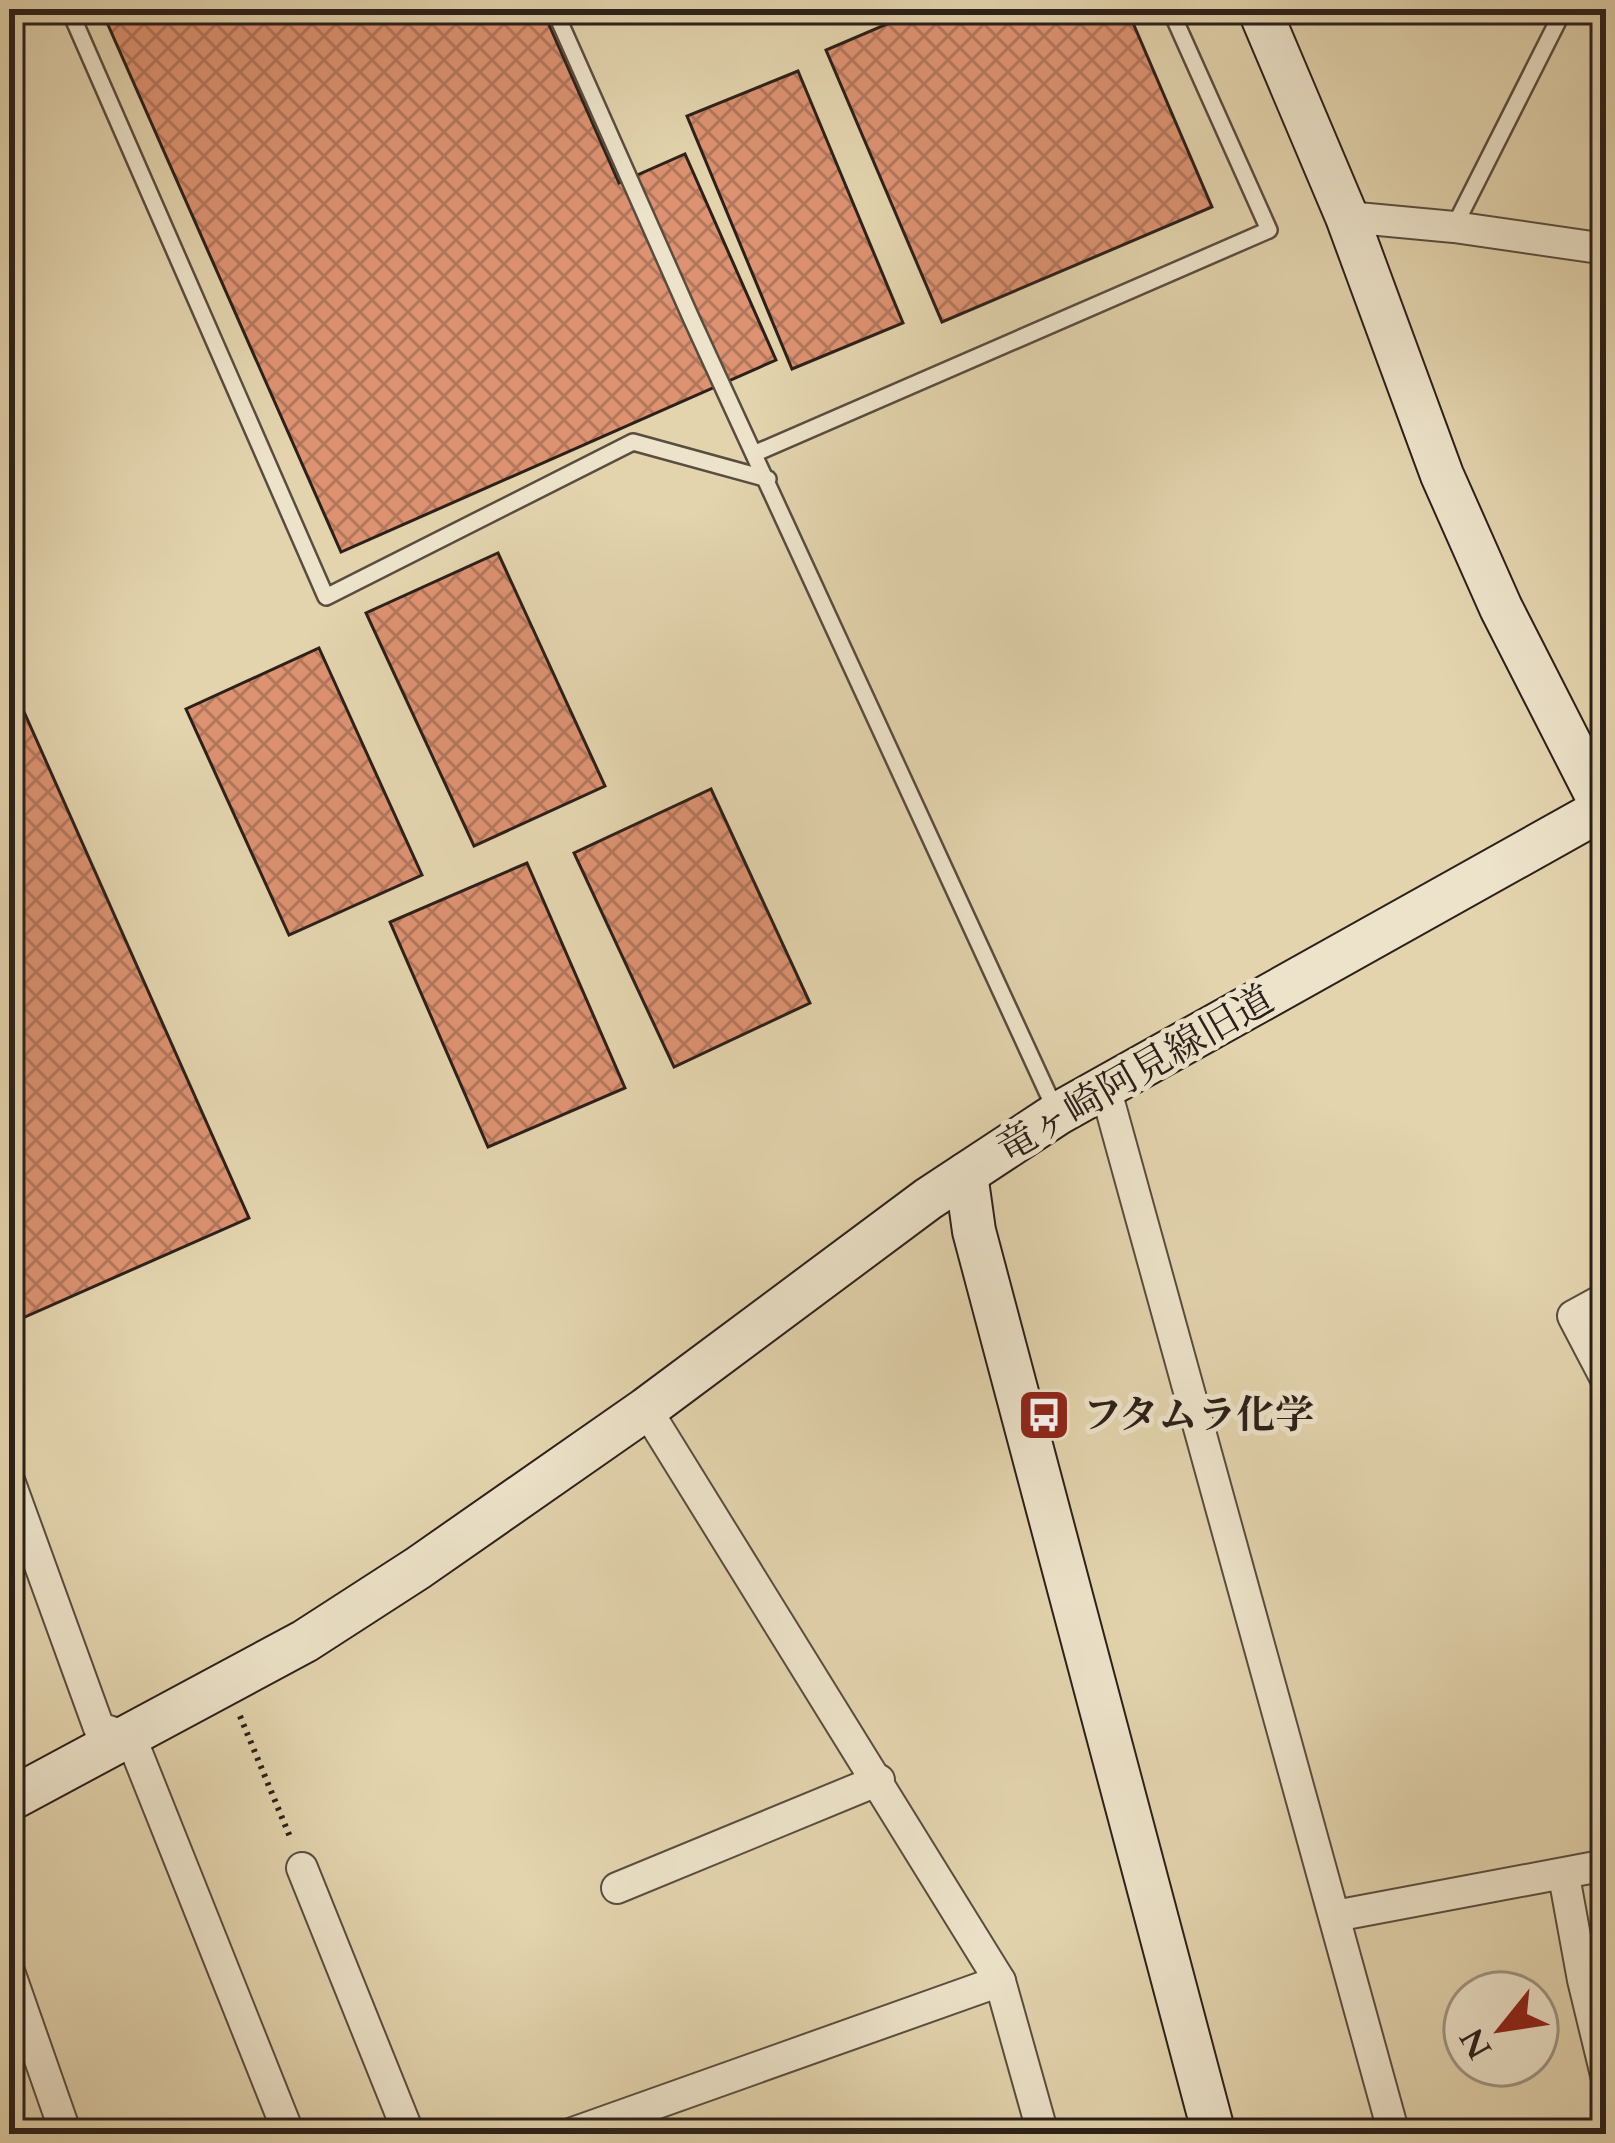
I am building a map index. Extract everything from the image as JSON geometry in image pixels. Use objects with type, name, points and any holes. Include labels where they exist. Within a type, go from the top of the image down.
[{"type":"street","points":[[1259,9],[1347,217],[1442,475],[1502,608],[1605,807]]},
{"type":"street","points":[[1347,217],[1606,249]]},
{"type":"street","name":"竜ヶ崎阿見線旧道","points":[[1214,2134],[974,1231],[966,1174],[1105,1087],[1605,807]]},
{"type":"street","points":[[1105,1087],[1394,2134]]},
{"type":"street","points":[[9,1800],[304,1641],[418,1568],[966,1174]]},
{"type":"street","points":[[1606,1298],[1573,1316],[1606,1379]]},
{"type":"street","points":[[646,1408],[1000,1982],[1043,2134]]},
{"type":"street","points":[[9,1480],[99,1728],[131,1738]]},
{"type":"street","points":[[131,1738],[289,2134]]},
{"type":"street","points":[[617,1888],[879,1780]]},
{"type":"street","points":[[1335,1916],[1606,1865]]},
{"type":"street","points":[[302,1868],[409,2134]]},
{"type":"street","points":[[1564,1876],[1606,2075]]},
{"type":"street","points":[[9,1971],[66,2134]]},
{"type":"street","points":[[571,2134],[1000,1982]]},
{"type":"lane","points":[[69,9],[326,597],[634,442],[768,479]]},
{"type":"lane","points":[[554,9],[1058,1114]]},
{"type":"lane","points":[[756,453],[1269,230],[1171,9]]},
{"type":"lane","points":[[1454,227],[1564,9]]},
{"type":"path","points":[[227,1684],[302,1868]]},
{"type":"building","points":[[101,9],[542,9],[619,183],[685,154],[776,360],[341,552]]},
{"type":"building","points":[[922,9],[1127,9],[1212,207],[942,322],[826,50]]},
{"type":"building","points":[[798,71],[903,323],[792,369],[687,116]]},
{"type":"building","points":[[498,553],[605,786],[474,846],[366,613]]},
{"type":"building","points":[[319,648],[422,875],[289,935],[186,709]]},
{"type":"building","points":[[9,678],[249,1218],[9,1324]]},
{"type":"building","points":[[711,789],[810,1003],[674,1067],[574,853]]},
{"type":"building","points":[[527,863],[625,1088],[488,1147],[390,922]]},
{"type":"place","name":"フタムラ化学","points":[[1044,1415]]}]
